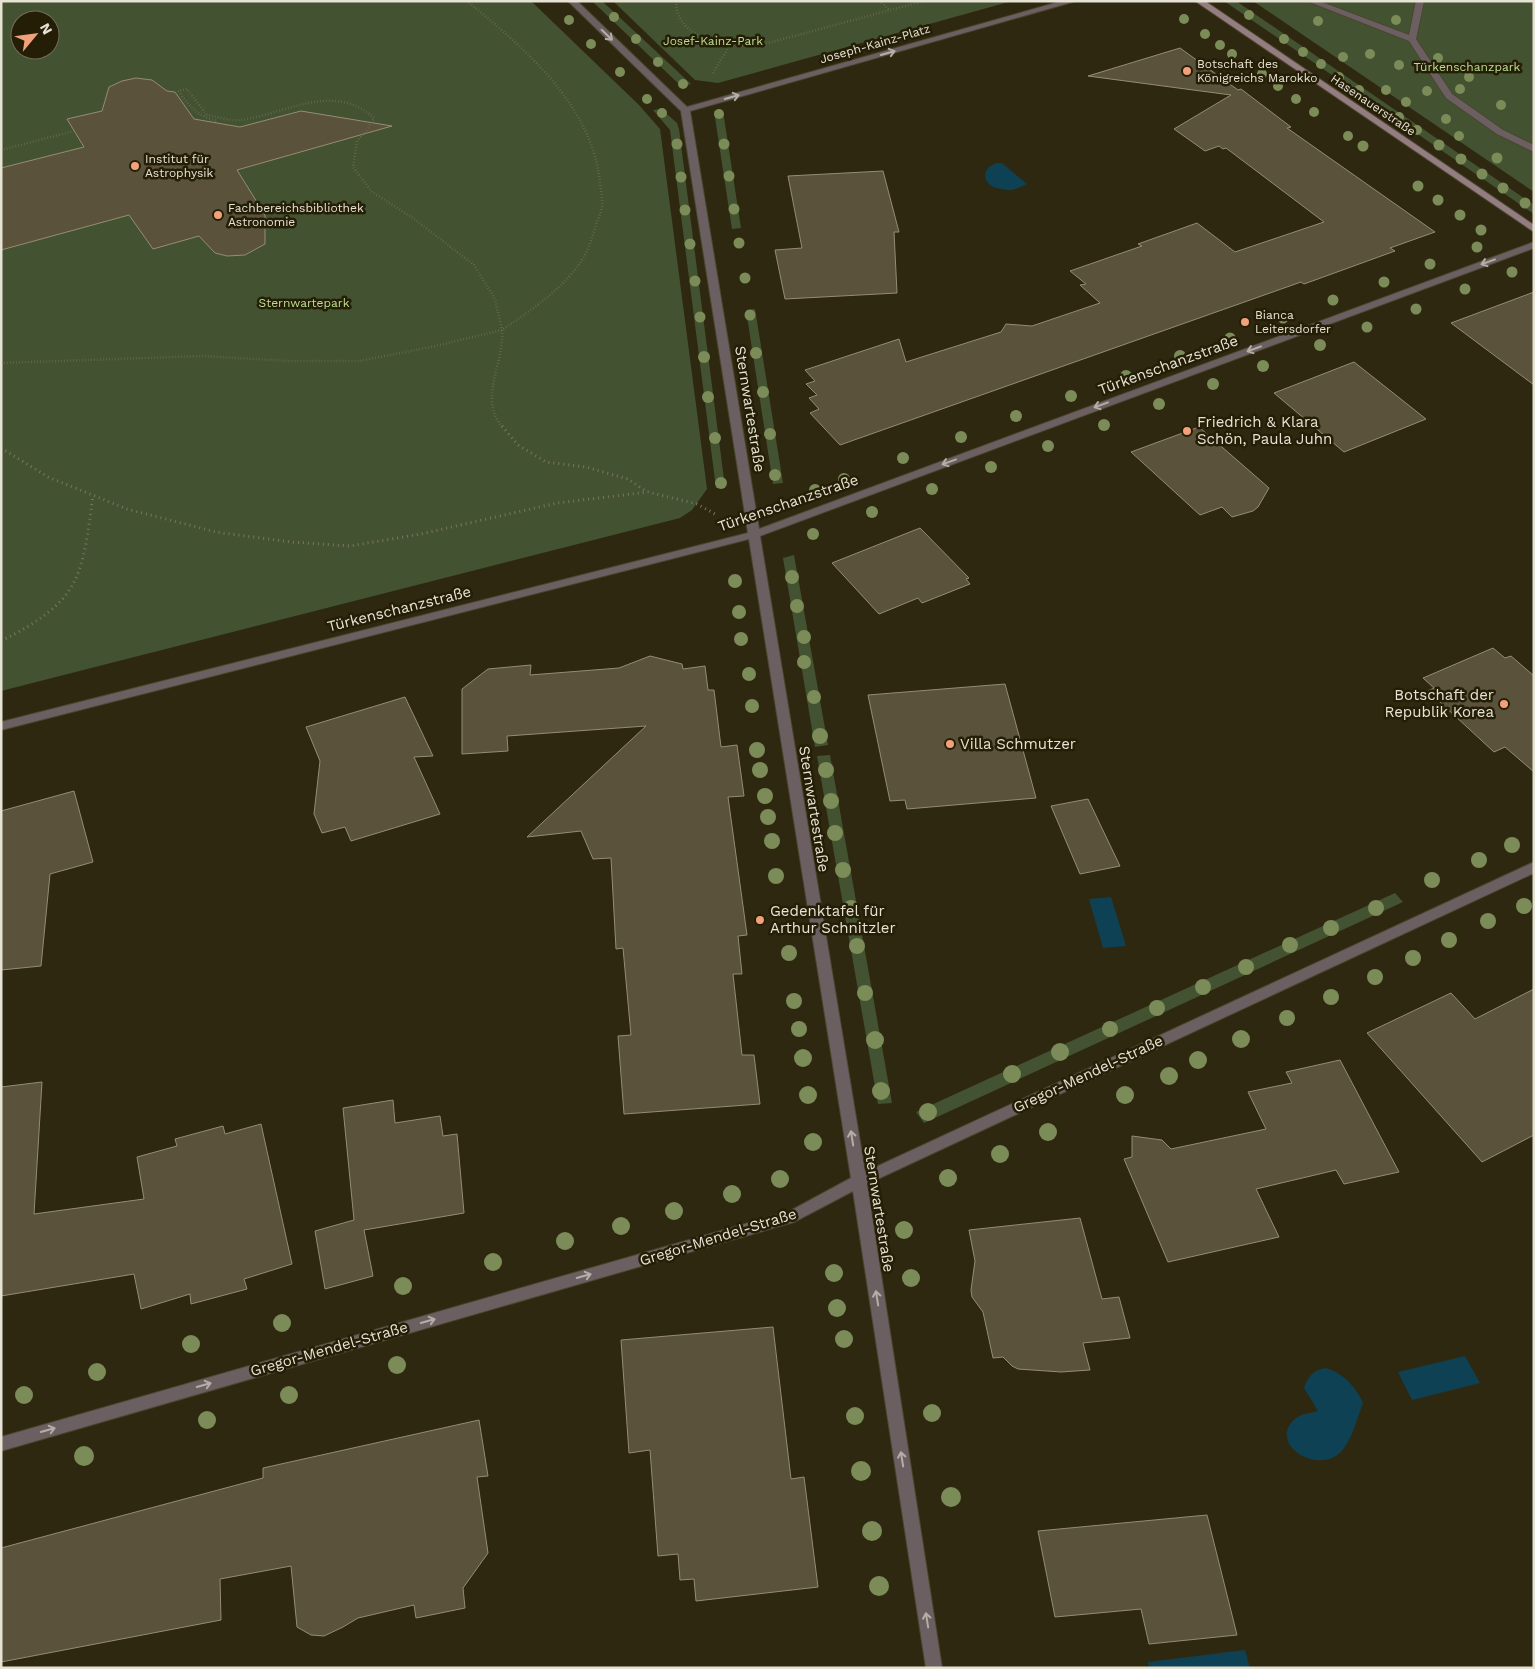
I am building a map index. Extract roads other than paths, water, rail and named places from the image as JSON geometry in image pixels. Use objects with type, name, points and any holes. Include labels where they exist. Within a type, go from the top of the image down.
[{"type":"street","points":[[572,1],[685,110]]},
{"type":"street","name":"Joseph-Kainz-Platz","points":[[685,110],[1072,1]]},
{"type":"street","name":"Hasenauerstraße","points":[[1198,1],[1534,229]]},
{"type":"street","points":[[1311,1],[1412,39],[1448,96],[1500,132],[1534,149]]},
{"type":"street","points":[[1412,39],[1420,1]]},
{"type":"street","name":"Sternwartestraße","points":[[685,110],[859,1182],[934,1668]]},
{"type":"street","name":"Türkenschanzstraße","points":[[1,726],[753,534],[1534,245]]},
{"type":"street","name":"Gregor-Mendel-Straße","points":[[1,1444],[794,1216],[859,1182],[1534,867]]},
{"type":"water","points":[[997,163],[1002,163],[1027,184],[1010,190],[991,185],[986,181],[985,174],[988,168]]},
{"type":"water","points":[[1111,897],[1126,946],[1103,948],[1089,899]]},
{"type":"water","points":[[1465,1356],[1480,1383],[1412,1400],[1398,1372]]},
{"type":"water","points":[[1326,1368],[1338,1373],[1348,1381],[1357,1391],[1363,1403],[1345,1447],[1331,1458],[1319,1460],[1308,1458],[1298,1453],[1290,1446],[1287,1437],[1288,1427],[1296,1418],[1318,1411],[1304,1388],[1312,1374]]},
{"type":"water","points":[[1245,1650],[1250,1668],[1149,1668],[1148,1662]]},
{"type":"place","name":"Botschaft des Königreichs Marokko","points":[[1187,71]]},
{"type":"place","name":"Institut für Astrophysik","points":[[135,166]]},
{"type":"place","name":"Fachbereichsbibliothek Astronomie","points":[[218,215]]},
{"type":"place","name":"Bianca Leitersdorfer","points":[[1245,322]]},
{"type":"place","name":"Friedrich & Klara Schön, Paula Juhn","points":[[1187,431]]},
{"type":"place","name":"Botschaft der Republik Korea","points":[[1504,704]]},
{"type":"place","name":"Villa Schmutzer","points":[[950,744]]},
{"type":"place","name":"Gedenktafel für Arthur Schnitzler","points":[[760,920]]},
{"type":"park label","name":"Josef-Kainz-Park","points":[[713,41]]},
{"type":"park label","name":"Türkenschanzpark","points":[[1467,67]]},
{"type":"park label","name":"Sternwartepark","points":[[304,303]]}]
